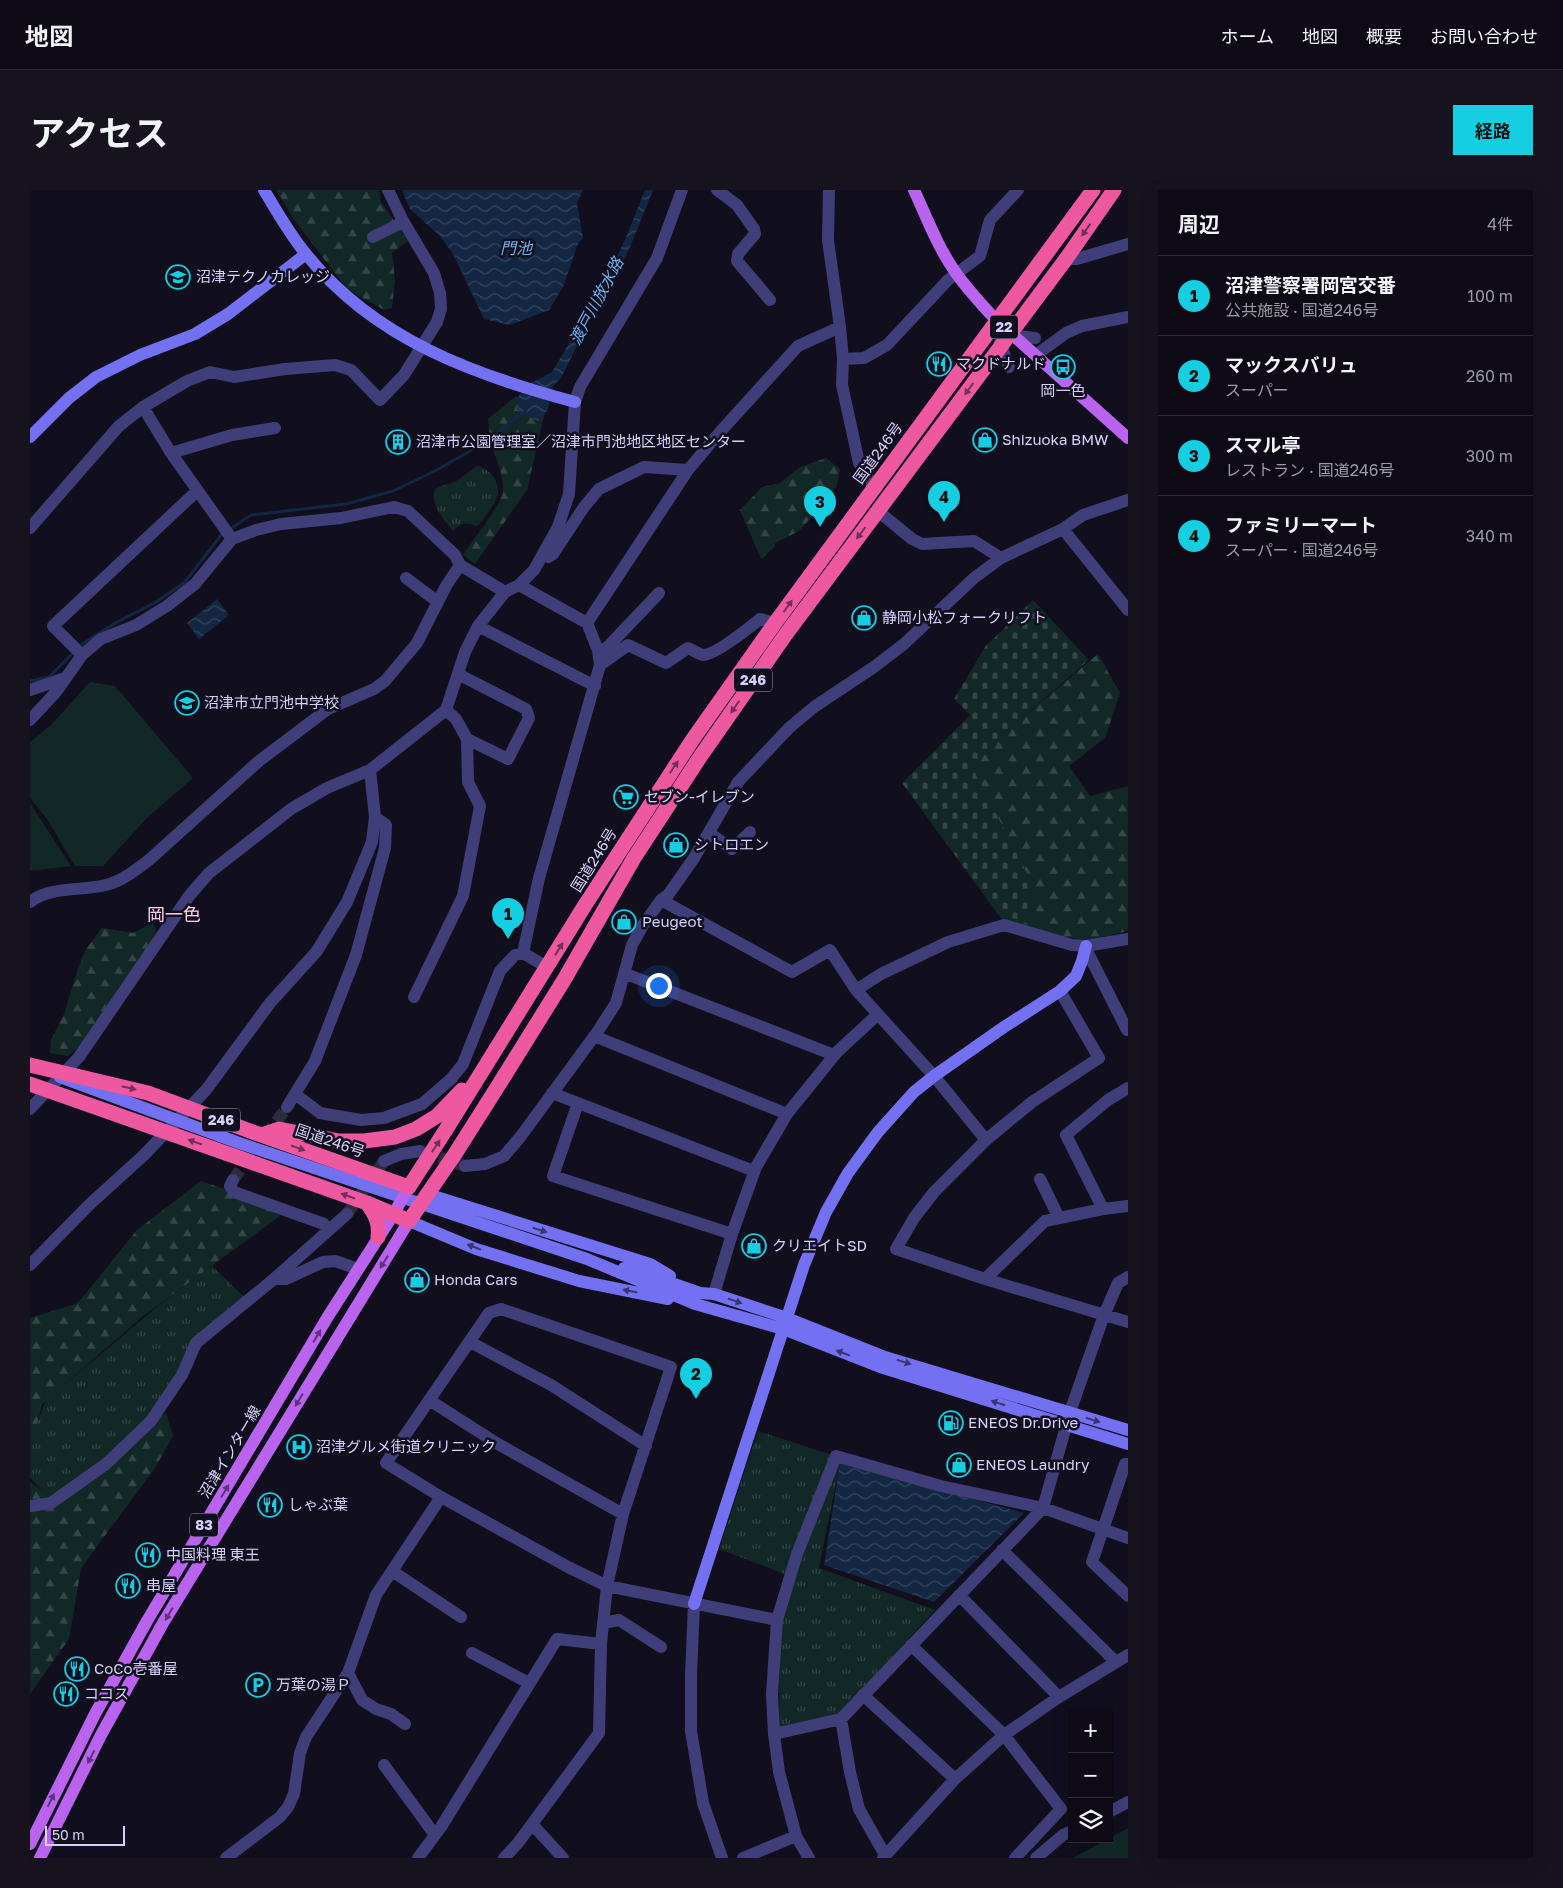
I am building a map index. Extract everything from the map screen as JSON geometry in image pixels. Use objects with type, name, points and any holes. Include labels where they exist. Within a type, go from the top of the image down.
[{"type":"highway","name":"国道246号","points":[[30,1065],[148,1093],[260,1135],[409,1187],[652,800],[714,709],[996,320],[1093,190]]},
{"type":"highway","name":"246","points":[[31,1084],[367,1203],[410,1221],[498,1086],[564,980],[634,858],[700,757],[781,642],[1006,336],[1066,259],[1114,190]]},
{"type":"highway","name":"246","points":[[260,1135],[279,1129],[352,1142],[395,1137],[416,1129],[437,1116],[458,1095],[526,1002]]},
{"type":"highway","points":[[367,1203],[377,1220],[378,1237]]},
{"type":"main road","name":"22","points":[[914,190],[933,231],[956,273],[996,320],[1006,336],[1036,355],[1128,438]]},
{"type":"main road","name":"沼津インター線","points":[[30,1844],[91,1722],[147,1621],[328,1318],[409,1187]]},
{"type":"main road","name":"沼津インター線","points":[[40,1858],[101,1736],[163,1623],[410,1221]]},
{"type":"street","points":[[264,190],[306,254],[345,295],[386,326],[421,347],[477,371],[526,388],[576,402]]},
{"type":"street","points":[[30,528],[119,426],[143,408],[187,381],[210,372],[234,376],[335,365],[351,370],[380,400],[404,375],[437,322],[441,309],[440,293],[388,190]]},
{"type":"street","points":[[30,1109],[80,1056],[189,896],[209,873],[291,809],[327,788],[370,770],[446,710],[465,652],[478,626],[505,592],[519,585],[534,570],[558,527],[569,494],[576,402],[580,387],[656,258],[682,190]]},
{"type":"street","points":[[717,190],[737,205],[754,229],[755,234],[738,254],[737,261],[770,300]]},
{"type":"street","points":[[829,190],[828,240],[840,327],[843,359],[842,386],[860,464],[874,488]]},
{"type":"street","points":[[843,359],[864,358],[887,345],[956,273],[980,256],[990,220],[1018,190]]},
{"type":"street","points":[[373,237],[403,222]]},
{"type":"street","points":[[1066,259],[1077,259],[1128,244]]},
{"type":"street","points":[[30,437],[69,398],[96,377],[140,355],[196,334],[228,314],[306,254]]},
{"type":"street","points":[[1036,355],[1066,333],[1082,326],[1128,317]]},
{"type":"street","points":[[587,623],[688,470],[720,432],[798,346],[840,327]]},
{"type":"street","points":[[1009,367],[1006,336],[1035,338]]},
{"type":"street","points":[[143,408],[171,453],[232,539]]},
{"type":"street","points":[[171,453],[232,435],[275,428]]},
{"type":"street","points":[[540,562],[553,554],[584,507],[599,489],[644,467],[688,470]]},
{"type":"street","points":[[82,655],[53,626],[197,491]]},
{"type":"street","points":[[465,1166],[485,1164],[504,1156],[521,1136],[616,1003],[626,974],[632,945],[643,925],[661,900],[668,895],[709,833],[738,782],[790,728],[814,707],[874,667],[904,644],[974,578],[1001,558],[1063,529],[1083,514],[1128,500]]},
{"type":"street","points":[[30,720],[56,692],[82,655],[101,639],[136,625],[166,606],[195,584],[232,539],[256,530],[281,524],[341,518],[394,507],[408,511],[454,555],[460,565],[505,592]]},
{"type":"street","points":[[878,511],[912,539],[922,544],[974,541],[1001,558]]},
{"type":"street","points":[[1063,529],[1128,610]]},
{"type":"street","points":[[30,902],[56,891],[107,885],[131,874],[149,860],[258,761],[328,709],[374,689],[385,681],[417,643],[446,586],[460,565]]},
{"type":"street","points":[[406,578],[438,602]]},
{"type":"street","points":[[519,585],[587,623],[600,660],[595,686],[538,878],[523,953]]},
{"type":"street","points":[[600,660],[659,593]]},
{"type":"street","points":[[600,660],[628,645],[666,663],[688,648],[702,655],[711,653],[742,634],[760,619],[775,623]]},
{"type":"street","points":[[478,626],[595,686]]},
{"type":"street","points":[[458,674],[526,709],[529,718],[508,759],[467,738]]},
{"type":"street","points":[[30,690],[65,678]]},
{"type":"street","points":[[414,997],[463,896],[480,806],[468,782],[467,738],[456,718],[446,710]]},
{"type":"street","points":[[30,1265],[90,1204],[144,1155],[206,1090],[270,1003],[317,951],[347,902],[372,842],[375,817],[370,770]]},
{"type":"street","points":[[287,1107],[315,1061],[356,955],[385,848],[386,825],[375,817]]},
{"type":"street","points":[[709,833],[732,849],[750,832]]},
{"type":"street","points":[[661,900],[792,972],[830,950],[856,990],[934,1076],[986,1140]]},
{"type":"street","points":[[856,990],[881,974],[948,942],[1004,925],[1072,945],[1085,951],[1089,955],[1127,1030]]},
{"type":"street","points":[[1085,951],[1128,939]]},
{"type":"street","points":[[722,1858],[704,1803],[691,1731],[694,1604],[804,1265],[826,1212],[848,1173],[878,1132],[914,1092],[934,1076],[1060,991],[1076,976],[1085,951]]},
{"type":"street","points":[[295,1094],[320,1113],[361,1120],[384,1118],[422,1104],[452,1079],[463,1064],[500,971],[515,955],[523,953],[547,967]]},
{"type":"street","points":[[626,974],[834,1055]]},
{"type":"street","points":[[1060,991],[1099,1058],[1032,1102],[986,1140],[934,1192],[914,1218],[896,1249],[985,1279],[1128,1322]]},
{"type":"street","points":[[714,1294],[754,1171],[787,1114],[834,1055],[877,1015]]},
{"type":"street","points":[[594,1036],[787,1114]]},
{"type":"street","points":[[30,1065],[238,1143],[587,1259],[640,1272],[698,1298],[885,1356],[1068,1419],[1128,1444]]},
{"type":"street","points":[[31,1084],[207,1131]]},
{"type":"street","points":[[1103,1208],[1066,1135],[1108,1100],[1128,1088]]},
{"type":"street","points":[[552,1093],[754,1171]]},
{"type":"street","points":[[578,1104],[553,1176],[732,1234]]},
{"type":"street","points":[[384,1161],[401,1154],[420,1152]]},
{"type":"street","points":[[1040,1179],[1059,1218]]},
{"type":"street","points":[[233,1180],[230,1186],[234,1192],[324,1224],[329,1230]]},
{"type":"street","points":[[409,1187],[650,1264],[698,1298]]},
{"type":"street","points":[[985,1279],[1045,1221],[1103,1208],[1128,1206]]},
{"type":"street","points":[[30,1506],[52,1503],[106,1464],[151,1421],[182,1376],[196,1343],[274,1279],[347,1214]]},
{"type":"street","points":[[410,1221],[476,1249],[576,1285],[698,1298],[714,1294],[785,1324]]},
{"type":"street","points":[[274,1279],[286,1278],[323,1262],[335,1261],[358,1269]]},
{"type":"street","points":[[774,1734],[841,1719],[1043,1508],[1068,1419],[1104,1315],[1118,1283],[1128,1277]]},
{"type":"street","points":[[504,1858],[518,1843],[599,1732],[601,1644],[607,1586],[623,1514],[671,1367],[502,1309],[489,1313],[386,1463],[441,1497],[568,1567],[607,1586],[776,1620]]},
{"type":"street","points":[[470,1342],[551,1385],[646,1446]]},
{"type":"street","points":[[429,1400],[498,1444],[623,1514]]},
{"type":"street","points":[[1068,1419],[1128,1430]]},
{"type":"street","points":[[809,1858],[796,1836],[779,1772],[774,1734],[772,1694],[776,1620],[797,1554],[836,1456],[941,1486],[1043,1508],[1128,1538]]},
{"type":"street","points":[[1128,1464],[1125,1464],[1092,1562],[1128,1596]]},
{"type":"street","points":[[226,1858],[280,1817],[288,1807],[294,1794],[300,1754],[306,1738],[348,1673],[376,1595],[441,1497]]},
{"type":"street","points":[[1002,1550],[1116,1662]]},
{"type":"street","points":[[392,1571],[461,1616]]},
{"type":"street","points":[[959,1595],[1059,1697]]},
{"type":"street","points":[[603,1623],[619,1620],[660,1646]]},
{"type":"street","points":[[418,1858],[435,1835],[557,1639],[601,1644]]},
{"type":"street","points":[[911,1645],[1004,1735],[1061,1809],[1015,1858]]},
{"type":"street","points":[[472,1653],[530,1683]]},
{"type":"street","points":[[841,1719],[850,1772],[859,1809],[884,1857],[955,1779],[1004,1735],[1059,1697],[1128,1655]]},
{"type":"street","points":[[348,1673],[362,1700],[376,1709],[391,1714],[405,1724]]},
{"type":"street","points":[[863,1695],[955,1779]]},
{"type":"street","points":[[384,1765],[435,1835]]},
{"type":"street","points":[[1113,1810],[1128,1802]]},
{"type":"street","points":[[532,1824],[562,1858]]},
{"type":"street","points":[[1036,1858],[1068,1833]]},
{"type":"street","points":[[743,1858],[796,1836]]},
{"type":"street","points":[[516,1858],[518,1843]]},
{"type":"green space","points":[[276,190],[379,190],[381,202],[408,241],[392,253],[395,280],[392,308],[384,310],[347,289],[295,221]]},
{"type":"green space","points":[[516,396],[545,412],[527,490],[475,564],[463,555],[492,514],[503,492],[501,472],[490,439],[488,419]]},
{"type":"green space","points":[[826,458],[840,469],[837,486],[799,531],[775,543],[775,546],[761,559],[740,510],[762,487],[780,483],[800,467]]},
{"type":"green space","points":[[478,466],[489,472],[495,480],[498,488],[497,496],[490,510],[478,525],[463,524],[453,531],[436,506],[434,500],[435,489],[455,482]]},
{"type":"green space","points":[[1033,600],[1089,660],[995,741],[973,769],[1031,881],[1031,925],[1003,921],[902,783],[970,715],[954,699],[985,647]]},
{"type":"green space","points":[[1098,654],[1120,693],[1105,738],[1069,766],[1090,796],[1128,786],[1128,931],[1090,940],[1027,932],[973,769],[995,741]]},
{"type":"green space","points":[[90,682],[115,686],[193,778],[148,817],[103,866],[75,866],[47,819],[30,798],[30,742],[51,725]]},
{"type":"green space","points":[[30,803],[71,866],[30,871]]},
{"type":"green space","points":[[153,923],[159,939],[88,1039],[68,1056],[50,1053],[51,1040],[64,1014],[78,968],[86,949],[102,928],[133,933]]},
{"type":"green space","points":[[201,1181],[234,1192],[280,1216],[142,1317],[42,1404],[30,1456],[30,1318],[78,1303],[137,1230]]},
{"type":"green space","points":[[212,1266],[244,1297],[200,1340],[151,1421],[52,1500],[30,1478],[30,1445],[45,1401],[158,1306]]},
{"type":"green space","points":[[166,1413],[173,1436],[155,1468],[81,1568],[69,1639],[30,1694],[30,1482],[50,1496]]},
{"type":"green space","points":[[758,1431],[841,1458],[819,1568],[935,1610],[837,1717],[779,1731],[780,1619],[790,1576],[719,1549]]},
{"type":"green space","points":[[1128,1828],[1128,1858],[1073,1858],[1100,1843],[1113,1843],[1113,1836]]},
{"type":"water","name":"門池","points":[[402,190],[583,190],[577,203],[583,238],[578,244],[563,287],[549,310],[510,325],[484,319],[453,254],[440,236],[410,209]]},
{"type":"water","name":"渡戸川放水路","points":[[645,190],[653,190],[630,247],[561,378],[553,386],[548,409],[538,422],[516,408],[518,406],[517,398],[531,383],[552,372],[603,286],[624,242]]},
{"type":"water","points":[[217,599],[229,615],[199,639],[187,623]]},
{"type":"water","points":[[840,1463],[1024,1513],[934,1602],[824,1565]]},
{"type":"waterway","points":[[230,529],[251,515],[346,504],[393,491],[435,471],[486,442],[526,410]]},
{"type":"waterway","points":[[82,644],[117,622],[156,602],[184,583],[222,534]]},
{"type":"waterway","points":[[30,681],[49,677],[72,654]]},
{"type":"tunnel","points":[[266,1136],[287,1107]]},
{"type":"tunnel","points":[[422,1152],[465,1166]]},
{"type":"tunnel","points":[[233,1180],[252,1154]]},
{"type":"tunnel","points":[[347,1214],[384,1161]]},
{"type":"place","name":"沼津テクノカレッジ","points":[[178,277]]},
{"type":"place","name":"マクドナルド","points":[[939,364]]},
{"type":"place","name":"岡一色","points":[[1063,367]]},
{"type":"place","name":"Shizuoka BMW","points":[[985,440]]},
{"type":"place","name":"沼津市公園管理室／沼津市門池地区地区センター","points":[[398,442]]},
{"type":"place","name":"ファミリーマート","points":[[944,522]]},
{"type":"place","name":"スマル亭","points":[[820,527]]},
{"type":"place","name":"静岡小松フォークリフト","points":[[864,618]]},
{"type":"place","name":"沼津市立門池中学校","points":[[187,703]]},
{"type":"place","name":"セブン-イレブン","points":[[626,797]]},
{"type":"place","name":"シトロエン","points":[[676,845]]},
{"type":"place","name":"Peugeot","points":[[624,922]]},
{"type":"place","name":"沼津警察署岡宮交番","points":[[508,939]]},
{"type":"place","name":"クリエイトSD","points":[[754,1246]]},
{"type":"place","name":"Honda Cars","points":[[417,1280]]},
{"type":"place","name":"マックスバリュ","points":[[696,1399]]},
{"type":"place","name":"ENEOS Dr.Drive","points":[[951,1423]]},
{"type":"place","name":"沼津グルメ街道クリニック","points":[[299,1447]]},
{"type":"place","name":"ENEOS Laundry","points":[[959,1465]]},
{"type":"place","name":"しゃぶ葉","points":[[270,1505]]},
{"type":"place","name":"中国料理 東王","points":[[148,1555]]},
{"type":"place","name":"串屋","points":[[128,1586]]},
{"type":"place","name":"CoCo壱番屋","points":[[77,1669]]},
{"type":"place","name":"万葉の湯Ｐ","points":[[258,1685]]},
{"type":"place","name":"ココス","points":[[66,1694]]},
{"type":"district","name":"岡一色","points":[[174,915]]}]
